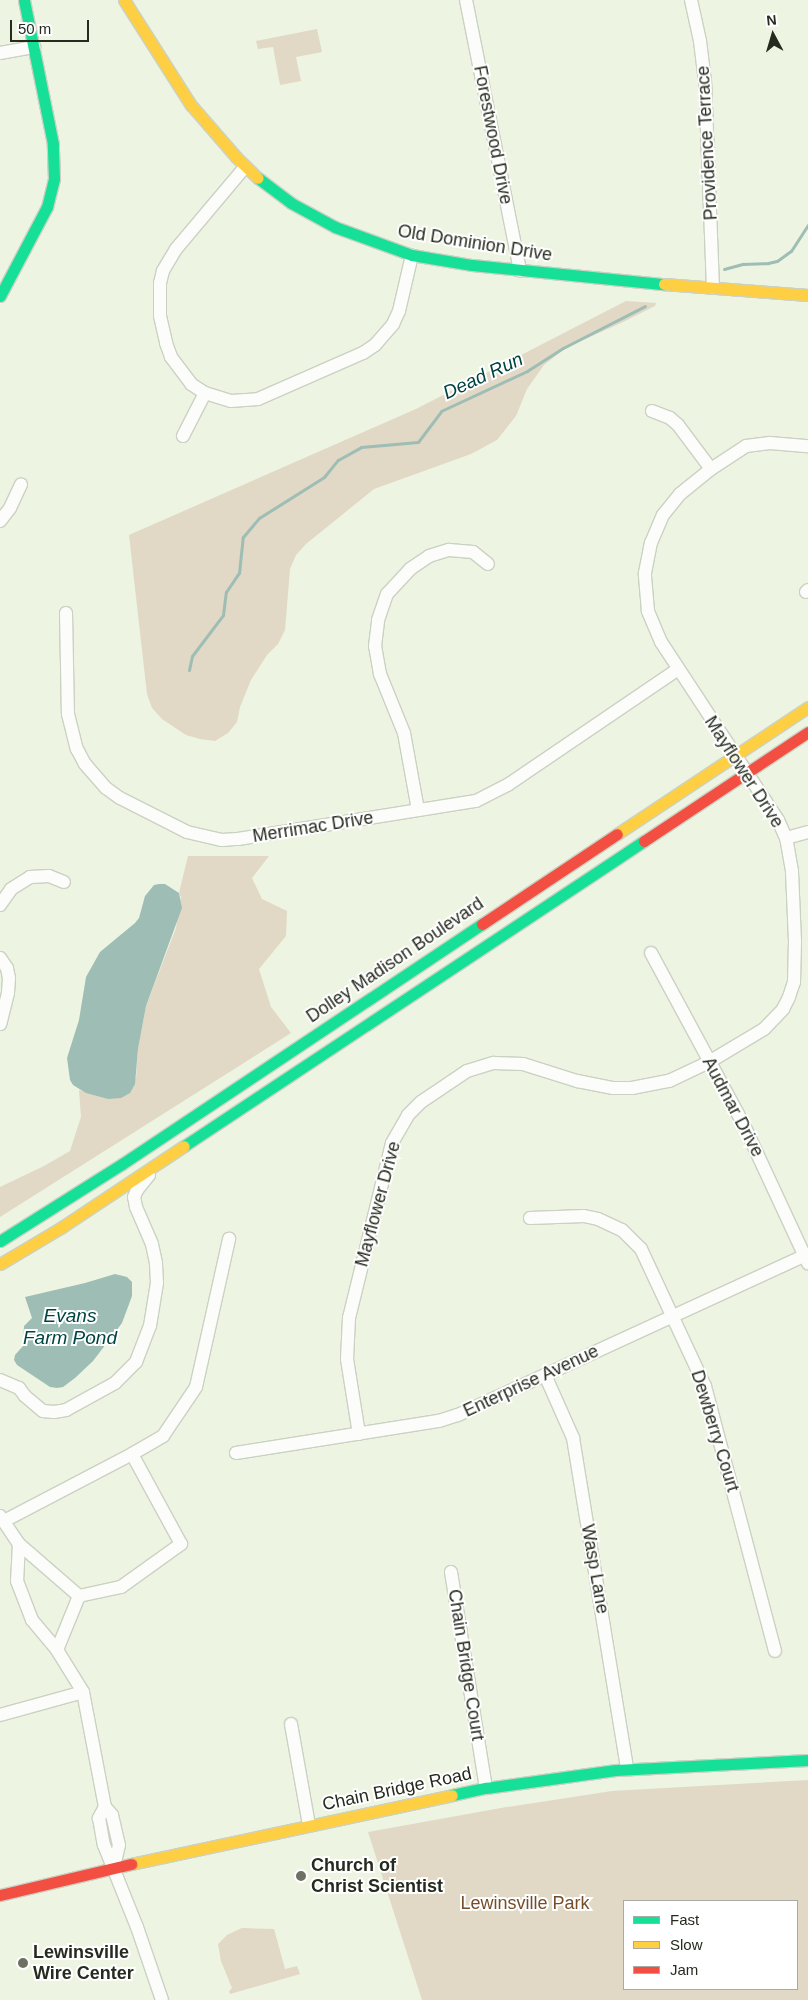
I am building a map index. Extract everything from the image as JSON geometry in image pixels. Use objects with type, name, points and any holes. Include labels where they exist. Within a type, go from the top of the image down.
[{"type":"main road","points":[[0,296],[47,208],[54,180],[52,144],[24,0]]},
{"type":"main road","name":"Old Dominion Drive","points":[[124,0],[191,105],[245,167],[264,184],[308,214],[361,238],[412,255],[520,271],[808,295]]},
{"type":"main road","name":"Dolley Madison Boulevard","points":[[0,1241],[122,1164],[808,706]]},
{"type":"main road","name":"Dolley Madison Boulevard","points":[[0,1264],[41,1240],[808,732]]},
{"type":"main road","points":[[0,1272],[41,1240]]},
{"type":"main road","name":"Chain Bridge Road","points":[[0,1896],[114,1867],[486,1788],[627,1769],[808,1760]]},
{"type":"street","name":"Forestwood Drive","points":[[466,0],[520,271]]},
{"type":"street","name":"Providence Terrace","points":[[691,0],[705,80],[713,288]]},
{"type":"street","points":[[0,53],[34,47]]},
{"type":"street","points":[[245,167],[176,249],[163,271],[160,283],[160,316],[171,357],[191,384],[205,393],[231,401],[258,399],[363,353],[375,345],[389,330],[399,311],[412,255]]},
{"type":"street","points":[[183,436],[205,393]]},
{"type":"street","points":[[652,411],[670,418],[678,425],[711,469]]},
{"type":"street","name":"Mayflower Drive","points":[[359,1434],[347,1359],[349,1318],[386,1160],[395,1136],[408,1115],[420,1102],[459,1076],[480,1066],[494,1063],[523,1064],[577,1081],[613,1088],[632,1088],[660,1083],[709,1062],[764,1029],[775,1020],[789,997],[794,975],[795,941],[792,871],[786,838],[778,820],[678,670],[656,632],[650,617],[645,591],[646,562],[654,534],[668,507],[680,494],[711,469],[746,446],[770,443],[808,446]]},
{"type":"street","points":[[0,521],[10,508],[21,484]]},
{"type":"street","points":[[418,810],[404,733],[380,674],[375,646],[378,620],[387,594],[410,569],[429,556],[449,550],[472,552],[488,564]]},
{"type":"street","name":"Merrimac Drive","points":[[66,613],[68,714],[71,732],[77,749],[90,770],[106,788],[120,798],[187,832],[222,840],[476,801],[488,796],[678,670]]},
{"type":"street","points":[[786,838],[808,832]]},
{"type":"street","points":[[0,905],[11,889],[30,877],[49,876],[64,882]]},
{"type":"street","name":"Audmar Drive","points":[[651,953],[742,1121],[807,1258]]},
{"type":"street","points":[[0,958],[7,968],[9,978],[8,993],[0,1024]]},
{"type":"street","points":[[0,1380],[19,1388],[25,1396],[43,1411],[54,1412],[66,1410],[115,1383],[136,1362],[150,1326],[157,1283],[156,1262],[152,1244],[136,1207],[134,1197],[158,1162]]},
{"type":"street","name":"Dewberry Court","points":[[530,1218],[584,1216],[610,1223],[622,1230],[641,1250],[708,1395],[775,1651]]},
{"type":"street","points":[[79,1596],[19,1544],[2,1519],[132,1454],[163,1436],[196,1387],[229,1240]]},
{"type":"street","name":"Enterprise Avenue","points":[[236,1453],[439,1421],[458,1415],[673,1316],[807,1258]]},
{"type":"street","name":"Wasp Lane","points":[[546,1375],[573,1438],[625,1745],[627,1769]]},
{"type":"street","points":[[79,1596],[121,1586],[181,1544],[132,1454]]},
{"type":"street","points":[[19,1544],[17,1581],[32,1620],[57,1650],[83,1692],[105,1807],[112,1815],[119,1845],[114,1867],[162,2000]]},
{"type":"street","name":"Chain Bridge Court","points":[[451,1572],[486,1788]]},
{"type":"street","points":[[57,1650],[79,1596]]},
{"type":"street","points":[[0,1715],[83,1692]]},
{"type":"street","points":[[291,1724],[309,1825]]},
{"type":"green space","points":[[317,29],[322,52],[296,57],[301,81],[280,85],[273,47],[258,49],[256,41]]},
{"type":"green space","points":[[626,301],[656,303],[655,306],[621,323],[567,347],[544,365],[527,389],[516,416],[497,440],[471,454],[374,489],[306,544],[296,555],[290,569],[285,630],[278,644],[267,655],[251,680],[240,707],[237,722],[228,733],[215,741],[186,735],[162,719],[152,708],[147,694],[129,535],[416,409]]},
{"type":"green space","points":[[188,856],[269,856],[252,878],[262,899],[287,911],[286,936],[259,969],[271,1007],[291,1033],[0,1217],[0,1187],[70,1151],[81,1117],[79,1090],[108,1099],[136,1078],[138,1049],[146,1006],[176,928],[181,897],[179,893]]},
{"type":"green space","name":"Lewinsville Park","points":[[808,1780],[808,2000],[422,2000],[368,1832],[501,1808],[612,1791]]},
{"type":"green space","points":[[242,1928],[274,1929],[285,1969],[297,1966],[300,1974],[230,1994],[229,1991],[232,1988],[221,1961],[218,1944],[227,1935]]},
{"type":"water","points":[[165,884],[179,893],[182,908],[146,1006],[138,1049],[135,1084],[130,1093],[121,1098],[108,1099],[86,1093],[73,1085],[70,1080],[67,1058],[79,1020],[86,977],[100,952],[139,918],[145,896],[154,885]]},
{"type":"water","name":"Evans Farm Pond","points":[[115,1274],[127,1277],[132,1282],[132,1296],[122,1323],[93,1361],[75,1378],[63,1387],[50,1387],[17,1365],[14,1360],[15,1355],[23,1346],[24,1326],[32,1318],[25,1297]]},
{"type":"waterway","name":"Dead Run","points":[[724,269],[743,264],[777,261],[791,251],[808,225]]},
{"type":"waterway","name":"Dead Run","points":[[189,670],[192,656],[223,615],[226,592],[239,573],[243,537],[259,518],[324,477],[338,460],[361,447],[418,442],[441,411],[527,371],[563,348],[645,306]]},
{"type":"traffic: fast","points":[[0,296],[47,207],[54,179],[53,144],[24,0]]},
{"type":"traffic: fast","points":[[258,178],[291,203],[335,227],[412,255],[472,265],[664,284]]},
{"type":"traffic: fast","points":[[184,1146],[644,841]]},
{"type":"traffic: fast","points":[[0,1241],[122,1164],[482,924]]},
{"type":"traffic: fast","points":[[452,1795],[486,1788],[616,1770],[808,1760]]},
{"type":"traffic: slow","points":[[124,0],[191,105],[236,157],[258,178]]},
{"type":"traffic: slow","points":[[664,284],[808,295]]},
{"type":"traffic: slow","points":[[617,834],[808,707]]},
{"type":"traffic: slow","points":[[0,1264],[62,1227],[184,1146]]},
{"type":"traffic: slow","points":[[131,1864],[452,1795]]},
{"type":"traffic: jam","points":[[644,841],[808,732]]},
{"type":"traffic: jam","points":[[482,924],[617,834]]},
{"type":"traffic: jam","points":[[0,1895],[131,1864]]},
{"type":"place","name":"Church of Christ Scientist","points":[[301,1876]]},
{"type":"place","name":"Lewinsville Wire Center","points":[[23,1963]]}]
